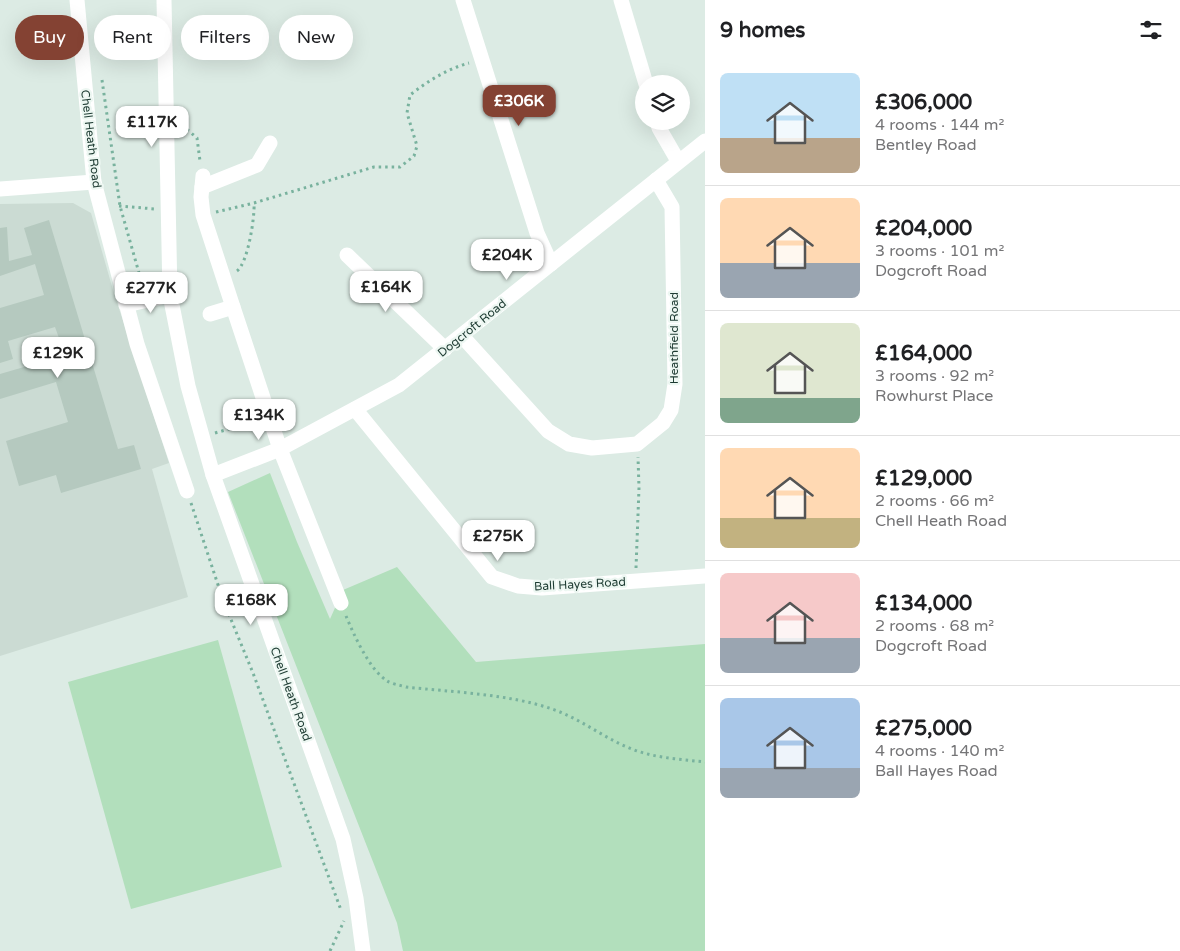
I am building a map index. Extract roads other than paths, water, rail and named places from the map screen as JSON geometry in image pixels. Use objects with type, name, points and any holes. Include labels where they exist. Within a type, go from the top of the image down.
[{"type":"street","name":"Chell Heath Road","points":[[77,0],[94,182],[136,344],[186,491]]},
{"type":"street","name":"Chell Heath Road","points":[[164,0],[170,295],[188,386],[213,475],[343,840],[356,898],[363,951]]},
{"type":"street","points":[[463,0],[536,233],[551,264]]},
{"type":"street","points":[[621,0],[643,75]]},
{"type":"street","points":[[660,130],[678,161]]},
{"type":"street","name":"Dogcroft Road","points":[[213,475],[280,449],[400,385],[705,141]]},
{"type":"street","points":[[270,143],[257,165],[202,181],[203,215],[280,449],[341,603]]},
{"type":"street","name":"Heathfield Road","points":[[462,336],[548,431],[569,444],[592,448],[637,444],[663,423],[670,410],[675,384],[672,207],[656,180]]},
{"type":"street","points":[[0,188],[94,182]]},
{"type":"street","points":[[347,255],[445,349]]},
{"type":"street","points":[[126,305],[170,295]]},
{"type":"street","points":[[210,314],[233,307]]},
{"type":"street","name":"Ball Hayes Road","points":[[355,409],[492,577],[518,586],[542,588],[705,576]]}]
